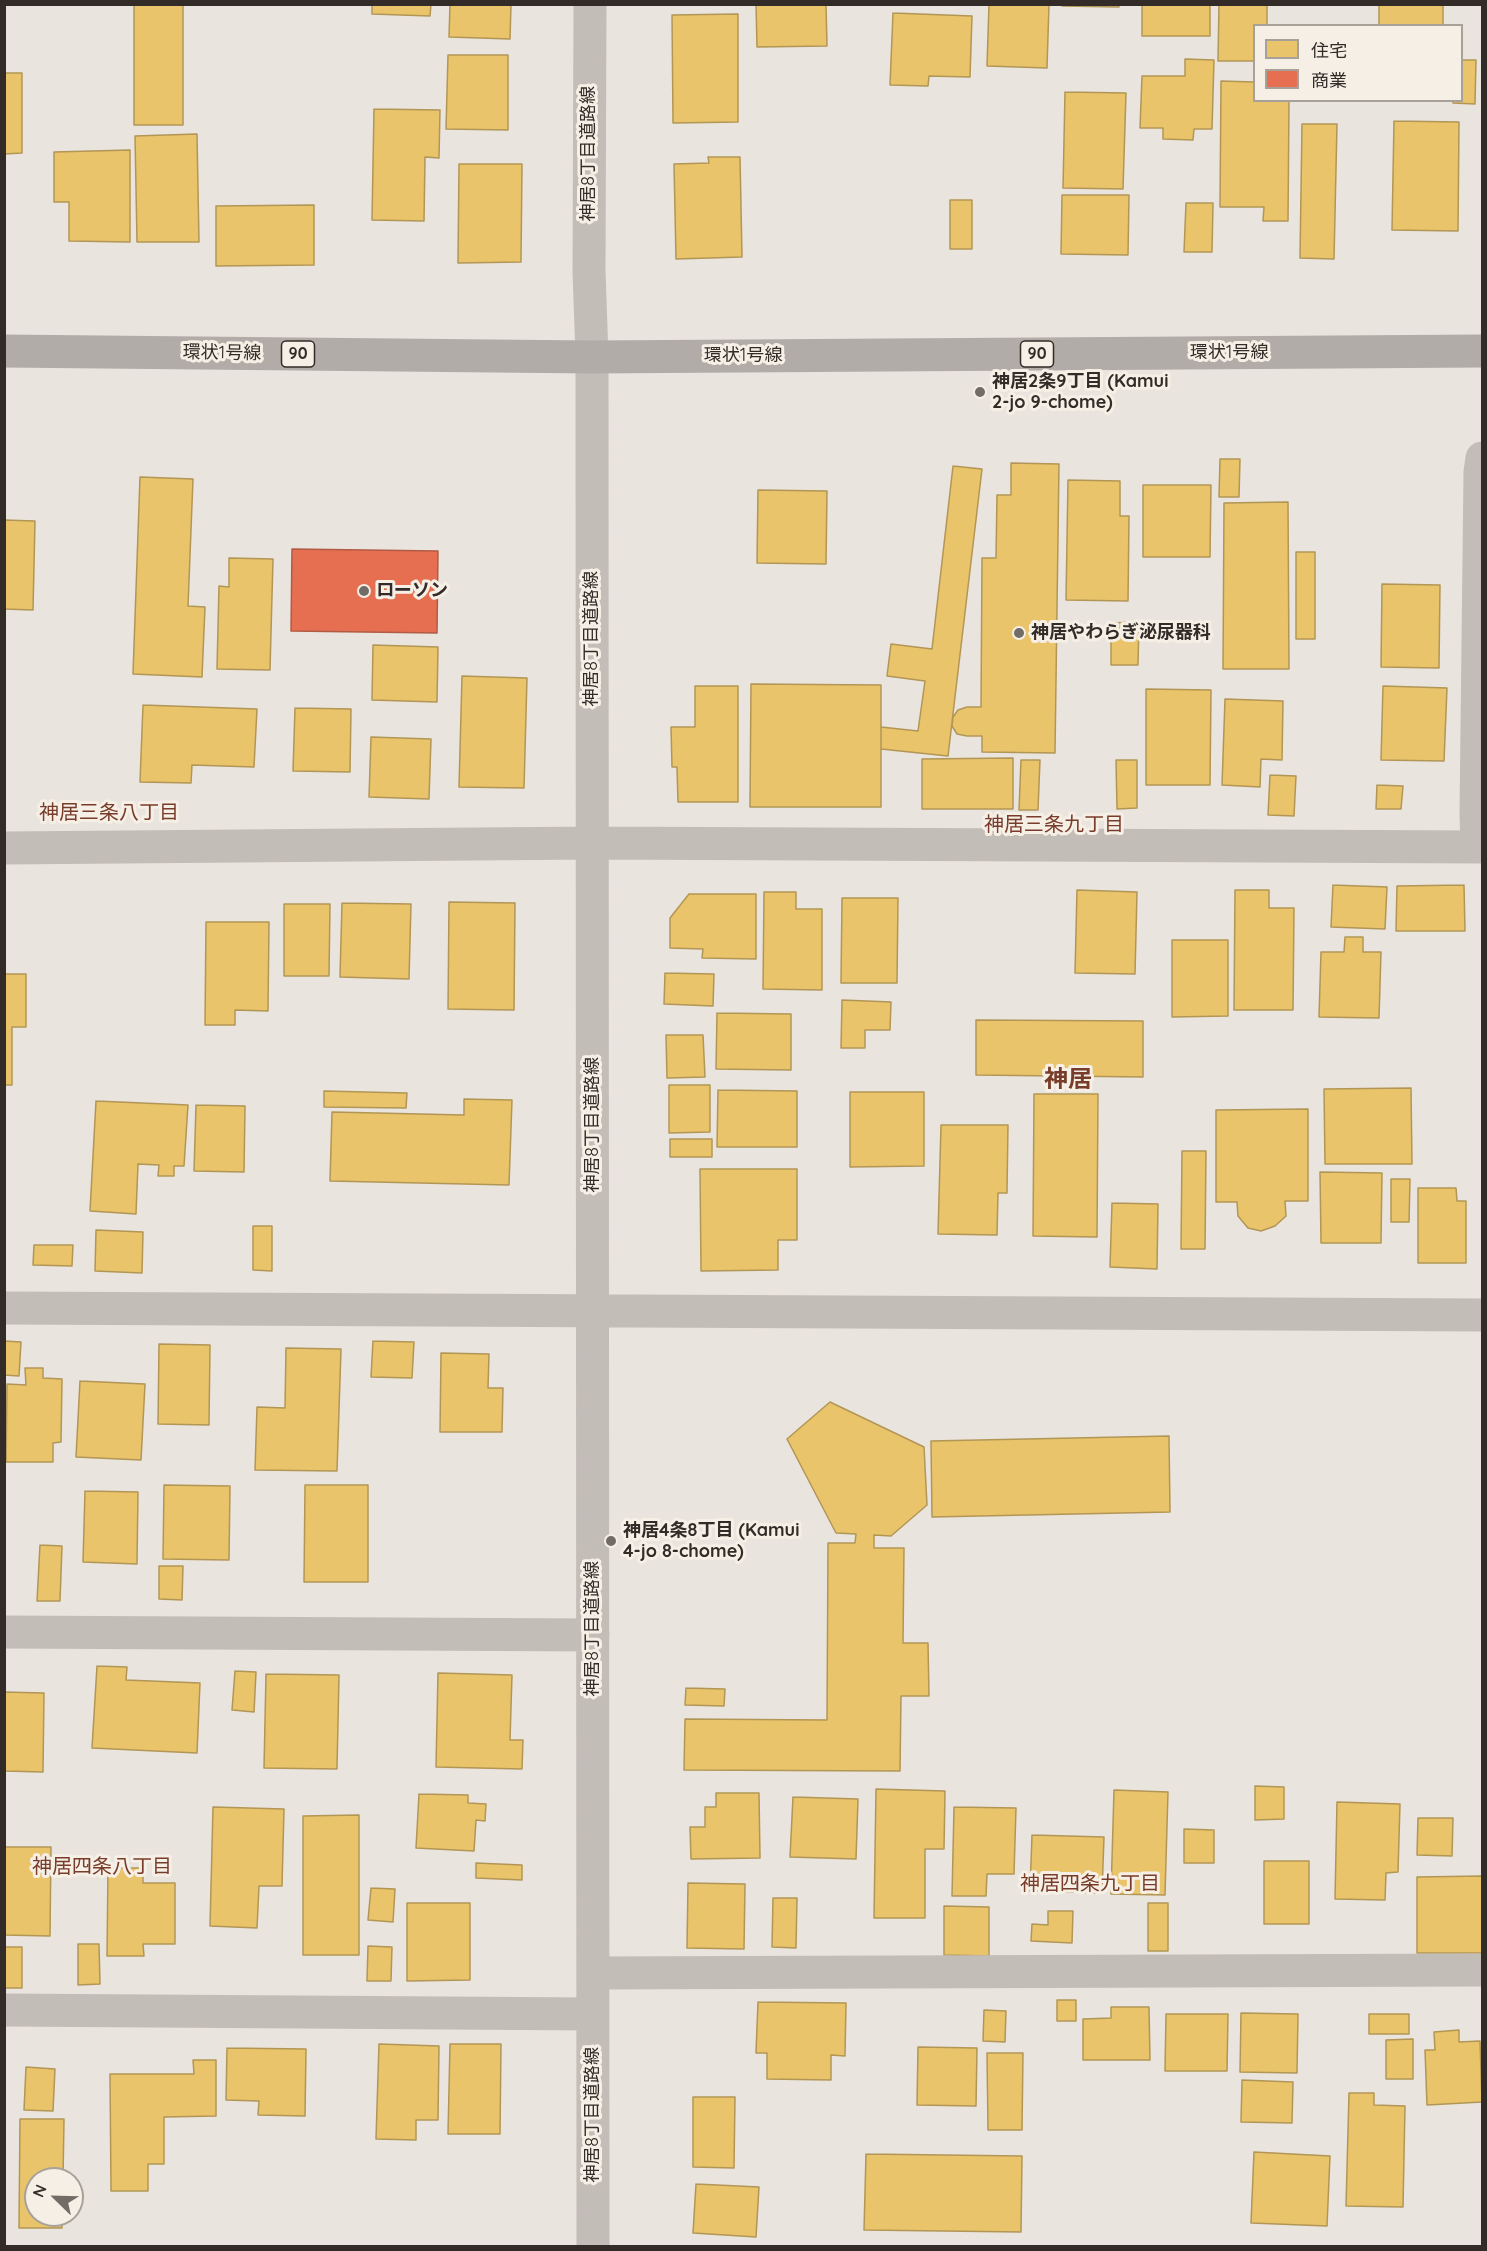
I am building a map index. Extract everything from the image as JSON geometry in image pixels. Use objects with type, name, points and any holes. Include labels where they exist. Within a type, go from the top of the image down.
[{"type":"main road","name":"環状1号線","points":[[4,351],[592,357],[1482,351]]},
{"type":"street","name":"神居8丁目道路線","points":[[590,4],[589,272],[592,357],[593,843],[593,2247]]},
{"type":"street","points":[[4,848],[593,843],[1480,847],[1476,814],[1482,458]]},
{"type":"street","points":[[4,1308],[1482,1315]]},
{"type":"street","points":[[4,1632],[593,1635]]},
{"type":"street","points":[[594,1973],[1482,1970]]},
{"type":"street","points":[[4,2010],[593,2014]]},
{"type":"building: 住宅","points":[[134,4],[183,4],[183,125],[134,125]]},
{"type":"building: 住宅","points":[[372,4],[431,4],[430,16],[372,14]]},
{"type":"building: 住宅","points":[[450,4],[511,4],[510,39],[449,37]]},
{"type":"building: 住宅","points":[[756,4],[826,4],[827,46],[757,47]]},
{"type":"building: 住宅","points":[[989,4],[1049,4],[1047,68],[987,66]]},
{"type":"building: 住宅","points":[[1062,4],[1119,4],[1119,7],[1062,6]]},
{"type":"building: 住宅","points":[[1142,4],[1210,4],[1210,36],[1142,36]]},
{"type":"building: 住宅","points":[[1219,4],[1267,4],[1267,24],[1253,24],[1253,61],[1218,61]]},
{"type":"building: 住宅","points":[[1379,4],[1443,4],[1443,24],[1379,24]]},
{"type":"building: 住宅","points":[[893,13],[972,16],[970,77],[929,76],[928,86],[890,85]]},
{"type":"building: 住宅","points":[[738,14],[738,122],[673,123],[672,15]]},
{"type":"building: 住宅","points":[[448,55],[508,55],[508,130],[446,129]]},
{"type":"building: 住宅","points":[[1185,59],[1214,60],[1212,129],[1194,129],[1193,140],[1163,139],[1163,128],[1140,128],[1142,76],[1185,76]]},
{"type":"building: 住宅","points":[[1463,60],[1476,60],[1475,104],[1453,103],[1463,102]]},
{"type":"building: 住宅","points":[[4,73],[22,73],[22,153],[4,154]]},
{"type":"building: 住宅","points":[[1221,81],[1253,82],[1253,102],[1289,102],[1288,221],[1263,221],[1264,207],[1220,207]]},
{"type":"building: 住宅","points":[[1065,92],[1126,93],[1123,189],[1063,188]]},
{"type":"building: 住宅","points":[[374,109],[440,110],[439,158],[425,157],[424,221],[372,220]]},
{"type":"building: 住宅","points":[[1394,121],[1459,122],[1458,231],[1392,230]]},
{"type":"building: 住宅","points":[[1302,124],[1337,124],[1334,259],[1300,258]]},
{"type":"building: 住宅","points":[[197,134],[199,242],[137,242],[135,136]]},
{"type":"building: 住宅","points":[[130,150],[130,242],[69,241],[69,202],[54,202],[54,152]]},
{"type":"building: 住宅","points":[[708,157],[740,157],[742,257],[676,259],[674,164],[709,163]]},
{"type":"building: 住宅","points":[[459,164],[522,164],[521,262],[458,263]]},
{"type":"building: 住宅","points":[[1062,195],[1129,195],[1128,255],[1061,254]]},
{"type":"building: 住宅","points":[[950,200],[972,200],[972,249],[950,249]]},
{"type":"building: 住宅","points":[[1186,203],[1213,203],[1212,252],[1184,252]]},
{"type":"building: 住宅","points":[[314,205],[314,265],[216,266],[216,206]]},
{"type":"building: 住宅","points":[[1220,459],[1240,459],[1239,497],[1219,497]]},
{"type":"building: 住宅","name":"神居やわらぎ泌尿器科","points":[[1011,463],[1059,464],[1055,753],[982,752],[982,736],[957,734],[952,726],[953,717],[958,710],[967,707],[981,707],[982,558],[996,558],[997,495],[1011,495]]},
{"type":"building: 住宅","points":[[953,466],[982,469],[948,756],[881,749],[881,727],[918,731],[925,681],[887,676],[891,644],[932,649]]},
{"type":"building: 住宅","points":[[140,477],[193,479],[188,606],[205,607],[202,677],[133,674]]},
{"type":"building: 住宅","points":[[1068,480],[1120,481],[1120,516],[1129,516],[1128,601],[1066,600]]},
{"type":"building: 住宅","points":[[1143,485],[1211,485],[1210,557],[1143,557]]},
{"type":"building: 住宅","points":[[758,490],[827,491],[826,564],[757,563]]},
{"type":"building: 住宅","points":[[1288,502],[1289,669],[1223,669],[1224,503]]},
{"type":"building: 住宅","points":[[4,520],[35,521],[33,610],[4,609]]},
{"type":"building: 住宅","points":[[1296,552],[1315,552],[1315,639],[1296,639]]},
{"type":"building: 住宅","points":[[229,558],[273,559],[270,670],[217,669],[219,586],[229,587]]},
{"type":"building: 住宅","points":[[1382,584],[1440,585],[1439,668],[1381,667]]},
{"type":"building: 住宅","points":[[1139,622],[1138,665],[1111,665],[1111,623]]},
{"type":"building: 住宅","points":[[373,645],[438,647],[437,702],[372,700]]},
{"type":"building: 住宅","points":[[462,676],[527,678],[524,788],[459,787]]},
{"type":"building: 住宅","points":[[751,684],[881,685],[881,807],[750,807]]},
{"type":"building: 住宅","points":[[695,686],[738,686],[738,802],[678,802],[677,767],[672,767],[671,727],[695,727]]},
{"type":"building: 住宅","points":[[1383,686],[1447,688],[1444,761],[1381,760]]},
{"type":"building: 住宅","points":[[1146,689],[1211,690],[1210,785],[1146,785]]},
{"type":"building: 住宅","points":[[1225,699],[1283,701],[1282,760],[1261,759],[1260,787],[1222,785]]},
{"type":"building: 住宅","points":[[143,705],[257,709],[254,767],[192,765],[191,783],[140,782]]},
{"type":"building: 住宅","points":[[295,708],[351,709],[350,772],[293,771]]},
{"type":"building: 住宅","points":[[371,737],[431,739],[429,799],[369,797]]},
{"type":"building: 住宅","points":[[1013,758],[1013,809],[922,809],[922,759]]},
{"type":"building: 住宅","points":[[1021,760],[1040,760],[1038,810],[1019,810]]},
{"type":"building: 住宅","points":[[1116,760],[1137,760],[1137,808],[1117,809]]},
{"type":"building: 住宅","points":[[1270,775],[1296,776],[1294,816],[1268,815]]},
{"type":"building: 住宅","points":[[1377,785],[1403,786],[1401,809],[1376,809]]},
{"type":"building: 住宅","points":[[1333,885],[1387,887],[1385,929],[1331,927]]},
{"type":"building: 住宅","points":[[1464,885],[1465,931],[1396,931],[1397,886]]},
{"type":"building: 住宅","points":[[1077,890],[1137,892],[1135,974],[1075,973]]},
{"type":"building: 住宅","points":[[1235,890],[1269,890],[1269,908],[1294,908],[1293,1010],[1234,1010]]},
{"type":"building: 住宅","points":[[764,892],[796,892],[796,909],[822,909],[822,990],[763,989]]},
{"type":"building: 住宅","points":[[689,894],[756,894],[756,959],[702,958],[703,949],[670,948],[670,918]]},
{"type":"building: 住宅","points":[[842,898],[898,898],[897,983],[841,983]]},
{"type":"building: 住宅","points":[[449,902],[515,903],[514,1010],[448,1009]]},
{"type":"building: 住宅","points":[[342,903],[411,904],[409,979],[340,977]]},
{"type":"building: 住宅","points":[[284,904],[330,904],[329,976],[284,976]]},
{"type":"building: 住宅","points":[[206,922],[269,922],[268,1011],[235,1010],[235,1025],[205,1025]]},
{"type":"building: 住宅","points":[[1345,937],[1363,937],[1363,952],[1381,952],[1379,1018],[1319,1017],[1321,952],[1344,952]]},
{"type":"building: 住宅","points":[[1172,940],[1228,940],[1228,1016],[1172,1017]]},
{"type":"building: 住宅","points":[[665,973],[714,974],[713,1006],[664,1004]]},
{"type":"building: 住宅","points":[[4,974],[26,974],[26,1027],[12,1027],[12,1085],[4,1085]]},
{"type":"building: 住宅","points":[[842,1000],[891,1002],[890,1030],[865,1030],[865,1048],[841,1048]]},
{"type":"building: 住宅","points":[[717,1013],[791,1014],[791,1070],[716,1069]]},
{"type":"building: 住宅","points":[[976,1020],[1143,1021],[1143,1077],[976,1075]]},
{"type":"building: 住宅","points":[[666,1035],[703,1035],[705,1077],[667,1078]]},
{"type":"building: 住宅","points":[[669,1085],[710,1085],[710,1132],[669,1133]]},
{"type":"building: 住宅","points":[[1411,1088],[1412,1164],[1325,1164],[1324,1089]]},
{"type":"building: 住宅","points":[[718,1090],[797,1091],[797,1147],[717,1147]]},
{"type":"building: 住宅","points":[[324,1091],[407,1093],[406,1108],[324,1107]]},
{"type":"building: 住宅","points":[[850,1092],[924,1092],[924,1166],[850,1167]]},
{"type":"building: 住宅","points":[[1034,1094],[1098,1094],[1097,1237],[1033,1236]]},
{"type":"building: 住宅","points":[[464,1099],[512,1100],[509,1185],[330,1181],[332,1112],[464,1115]]},
{"type":"building: 住宅","points":[[96,1101],[188,1105],[184,1166],[174,1166],[174,1176],[158,1176],[159,1165],[138,1164],[136,1214],[90,1211]]},
{"type":"building: 住宅","points":[[196,1105],[245,1106],[244,1172],[194,1171]]},
{"type":"building: 住宅","points":[[1308,1109],[1308,1201],[1285,1201],[1286,1216],[1275,1226],[1261,1231],[1248,1228],[1238,1216],[1237,1202],[1216,1202],[1216,1110]]},
{"type":"building: 住宅","points":[[941,1125],[1008,1125],[1007,1193],[998,1193],[997,1235],[938,1234]]},
{"type":"building: 住宅","points":[[670,1139],[712,1139],[712,1157],[670,1157]]},
{"type":"building: 住宅","points":[[1182,1151],[1206,1151],[1205,1249],[1181,1249]]},
{"type":"building: 住宅","points":[[700,1169],[797,1169],[797,1240],[778,1240],[778,1270],[701,1271]]},
{"type":"building: 住宅","points":[[1320,1172],[1382,1173],[1381,1243],[1321,1243]]},
{"type":"building: 住宅","points":[[1391,1179],[1410,1179],[1409,1222],[1391,1222]]},
{"type":"building: 住宅","points":[[1418,1188],[1456,1188],[1457,1201],[1466,1201],[1466,1263],[1418,1263]]},
{"type":"building: 住宅","points":[[1112,1203],[1158,1204],[1157,1269],[1110,1267]]},
{"type":"building: 住宅","points":[[253,1226],[272,1226],[272,1271],[253,1270]]},
{"type":"building: 住宅","points":[[96,1230],[143,1232],[142,1273],[95,1271]]},
{"type":"building: 住宅","points":[[34,1245],[73,1245],[72,1266],[33,1265]]},
{"type":"building: 住宅","points":[[4,1341],[21,1342],[19,1376],[4,1375]]},
{"type":"building: 住宅","points":[[373,1341],[414,1342],[412,1378],[371,1377]]},
{"type":"building: 住宅","points":[[159,1344],[210,1345],[209,1425],[158,1424]]},
{"type":"building: 住宅","points":[[286,1348],[341,1349],[337,1471],[255,1470],[257,1407],[285,1408]]},
{"type":"building: 住宅","points":[[441,1353],[489,1354],[488,1388],[503,1388],[502,1432],[440,1432]]},
{"type":"building: 住宅","points":[[25,1368],[43,1368],[43,1378],[62,1379],[61,1442],[53,1443],[53,1462],[6,1462],[7,1384],[26,1385]]},
{"type":"building: 住宅","points":[[80,1381],[145,1384],[141,1460],[76,1457]]},
{"type":"building: 住宅","points":[[830,1402],[924,1447],[927,1505],[891,1536],[874,1535],[874,1548],[904,1548],[903,1643],[928,1643],[929,1696],[901,1696],[900,1771],[684,1770],[685,1719],[827,1720],[828,1543],[855,1543],[856,1534],[836,1533],[787,1439]]},
{"type":"building: 住宅","points":[[1169,1436],[1170,1512],[932,1517],[931,1441]]},
{"type":"building: 住宅","points":[[164,1485],[230,1486],[229,1560],[163,1559]]},
{"type":"building: 住宅","points":[[305,1485],[368,1485],[368,1582],[304,1582]]},
{"type":"building: 住宅","points":[[85,1491],[138,1492],[137,1564],[83,1562]]},
{"type":"building: 住宅","points":[[40,1545],[62,1546],[60,1601],[37,1601]]},
{"type":"building: 住宅","points":[[159,1566],[183,1566],[182,1600],[159,1599]]},
{"type":"building: 住宅","points":[[97,1666],[127,1667],[126,1680],[200,1683],[197,1753],[92,1748]]},
{"type":"building: 住宅","points":[[235,1671],[256,1672],[254,1712],[232,1710]]},
{"type":"building: 住宅","points":[[438,1673],[512,1675],[510,1740],[523,1740],[522,1769],[436,1767]]},
{"type":"building: 住宅","points":[[266,1674],[339,1675],[337,1769],[264,1768]]},
{"type":"building: 住宅","points":[[686,1688],[725,1689],[724,1706],[685,1705]]},
{"type":"building: 住宅","points":[[4,1692],[44,1693],[43,1772],[4,1771]]},
{"type":"building: 住宅","points":[[1255,1786],[1284,1787],[1284,1819],[1255,1820]]},
{"type":"building: 住宅","points":[[876,1789],[945,1791],[944,1849],[925,1849],[925,1918],[874,1918]]},
{"type":"building: 住宅","points":[[1114,1790],[1168,1792],[1165,1895],[1111,1894]]},
{"type":"building: 住宅","points":[[716,1793],[759,1793],[760,1858],[691,1859],[690,1827],[705,1827],[705,1807],[716,1807]]},
{"type":"building: 住宅","points":[[419,1794],[468,1795],[468,1803],[486,1804],[485,1821],[476,1820],[474,1851],[416,1848]]},
{"type":"building: 住宅","points":[[793,1797],[858,1799],[856,1859],[790,1857]]},
{"type":"building: 住宅","points":[[1337,1802],[1400,1804],[1398,1872],[1386,1873],[1385,1900],[1335,1899]]},
{"type":"building: 住宅","points":[[213,1807],[284,1809],[282,1886],[259,1886],[257,1928],[210,1926]]},
{"type":"building: 住宅","points":[[954,1807],[1016,1808],[1014,1874],[987,1874],[986,1896],[952,1896]]},
{"type":"building: 住宅","points":[[359,1815],[359,1955],[303,1955],[303,1816]]},
{"type":"building: 住宅","points":[[1418,1818],[1453,1818],[1452,1856],[1417,1855]]},
{"type":"building: 住宅","points":[[1184,1829],[1214,1830],[1214,1863],[1184,1863]]},
{"type":"building: 住宅","points":[[1032,1835],[1104,1837],[1102,1893],[1030,1891]]},
{"type":"building: 住宅","points":[[4,1847],[51,1847],[50,1936],[4,1935]]},
{"type":"building: 住宅","points":[[1264,1861],[1309,1861],[1309,1924],[1264,1924]]},
{"type":"building: 住宅","points":[[476,1863],[522,1865],[522,1880],[476,1878]]},
{"type":"building: 住宅","points":[[108,1868],[143,1868],[143,1883],[175,1883],[175,1944],[143,1944],[144,1956],[107,1956]]},
{"type":"building: 住宅","points":[[1482,1876],[1482,1953],[1417,1953],[1417,1877]]},
{"type":"building: 住宅","points":[[688,1883],[745,1884],[744,1949],[687,1948]]},
{"type":"building: 住宅","points":[[371,1888],[395,1889],[393,1922],[368,1920]]},
{"type":"building: 住宅","points":[[773,1898],[797,1898],[796,1948],[772,1947]]},
{"type":"building: 住宅","points":[[407,1903],[470,1903],[470,1980],[407,1981]]},
{"type":"building: 住宅","points":[[1148,1903],[1168,1903],[1168,1951],[1148,1951]]},
{"type":"building: 住宅","points":[[944,1906],[989,1907],[989,1956],[944,1955]]},
{"type":"building: 住宅","points":[[1048,1911],[1073,1911],[1072,1943],[1031,1941],[1032,1924],[1048,1925]]},
{"type":"building: 住宅","points":[[78,1944],[99,1944],[100,1984],[78,1985]]},
{"type":"building: 住宅","points":[[368,1946],[392,1947],[391,1981],[367,1981]]},
{"type":"building: 住宅","points":[[4,1947],[22,1947],[22,1988],[4,1988]]},
{"type":"building: 住宅","points":[[1057,2000],[1076,2000],[1076,2021],[1057,2021]]},
{"type":"building: 住宅","points":[[758,2002],[846,2003],[845,2056],[831,2055],[831,2080],[767,2079],[767,2053],[756,2053]]},
{"type":"building: 住宅","points":[[1111,2007],[1149,2007],[1150,2060],[1083,2060],[1083,2019],[1111,2018]]},
{"type":"building: 住宅","points":[[984,2010],[1006,2011],[1005,2042],[983,2041]]},
{"type":"building: 住宅","points":[[1241,2013],[1298,2014],[1297,2073],[1240,2072]]},
{"type":"building: 住宅","points":[[1166,2014],[1228,2014],[1227,2071],[1165,2071]]},
{"type":"building: 住宅","points":[[1369,2014],[1409,2014],[1409,2034],[1369,2034]]},
{"type":"building: 住宅","points":[[1459,2030],[1459,2042],[1480,2041],[1482,2102],[1427,2105],[1425,2050],[1435,2050],[1434,2032]]},
{"type":"building: 住宅","points":[[1413,2039],[1413,2079],[1386,2079],[1386,2040]]},
{"type":"building: 住宅","points":[[379,2044],[439,2046],[438,2120],[416,2120],[416,2140],[376,2139]]},
{"type":"building: 住宅","points":[[450,2044],[501,2044],[500,2134],[448,2134]]},
{"type":"building: 住宅","points":[[918,2047],[977,2048],[976,2106],[917,2105]]},
{"type":"building: 住宅","points":[[227,2048],[306,2049],[305,2116],[258,2115],[259,2101],[226,2100]]},
{"type":"building: 住宅","points":[[987,2053],[1023,2053],[1022,2130],[988,2130]]},
{"type":"building: 住宅","points":[[193,2060],[216,2060],[216,2116],[164,2117],[164,2164],[148,2164],[148,2191],[111,2191],[110,2074],[194,2074]]},
{"type":"building: 住宅","points":[[26,2067],[55,2069],[53,2111],[24,2110]]},
{"type":"building: 住宅","points":[[1242,2080],[1293,2082],[1292,2123],[1241,2122]]},
{"type":"building: 住宅","points":[[1349,2093],[1374,2093],[1374,2105],[1405,2106],[1403,2207],[1346,2206]]},
{"type":"building: 住宅","points":[[693,2097],[735,2097],[734,2168],[693,2167]]},
{"type":"building: 住宅","points":[[20,2119],[64,2119],[63,2167],[24,2167],[24,2227],[62,2228],[19,2228]]},
{"type":"building: 住宅","points":[[1254,2152],[1330,2156],[1327,2226],[1251,2223]]},
{"type":"building: 住宅","points":[[866,2154],[1022,2156],[1021,2232],[864,2230]]},
{"type":"building: 住宅","points":[[696,2184],[759,2187],[756,2237],[693,2233]]},
{"type":"building: 商業","name":"ローソン","points":[[292,549],[438,551],[437,633],[291,631]]},
{"type":"place","name":"神居2条9丁目 (Kamui 2-jo 9-chome)","points":[[980,392]]},
{"type":"place","name":"ローソン","points":[[364,591]]},
{"type":"place","name":"神居やわらぎ泌尿器科","points":[[1019,633]]},
{"type":"place","name":"神居4条8丁目 (Kamui 4-jo 8-chome)","points":[[611,1541]]},
{"type":"district","name":"神居三条八丁目","points":[[109,813]]},
{"type":"district","name":"神居三条九丁目","points":[[1054,825]]},
{"type":"district","name":"神居","points":[[1068,1080]]},
{"type":"district","name":"神居四条八丁目","points":[[102,1867]]},
{"type":"district","name":"神居四条九丁目","points":[[1090,1884]]}]
